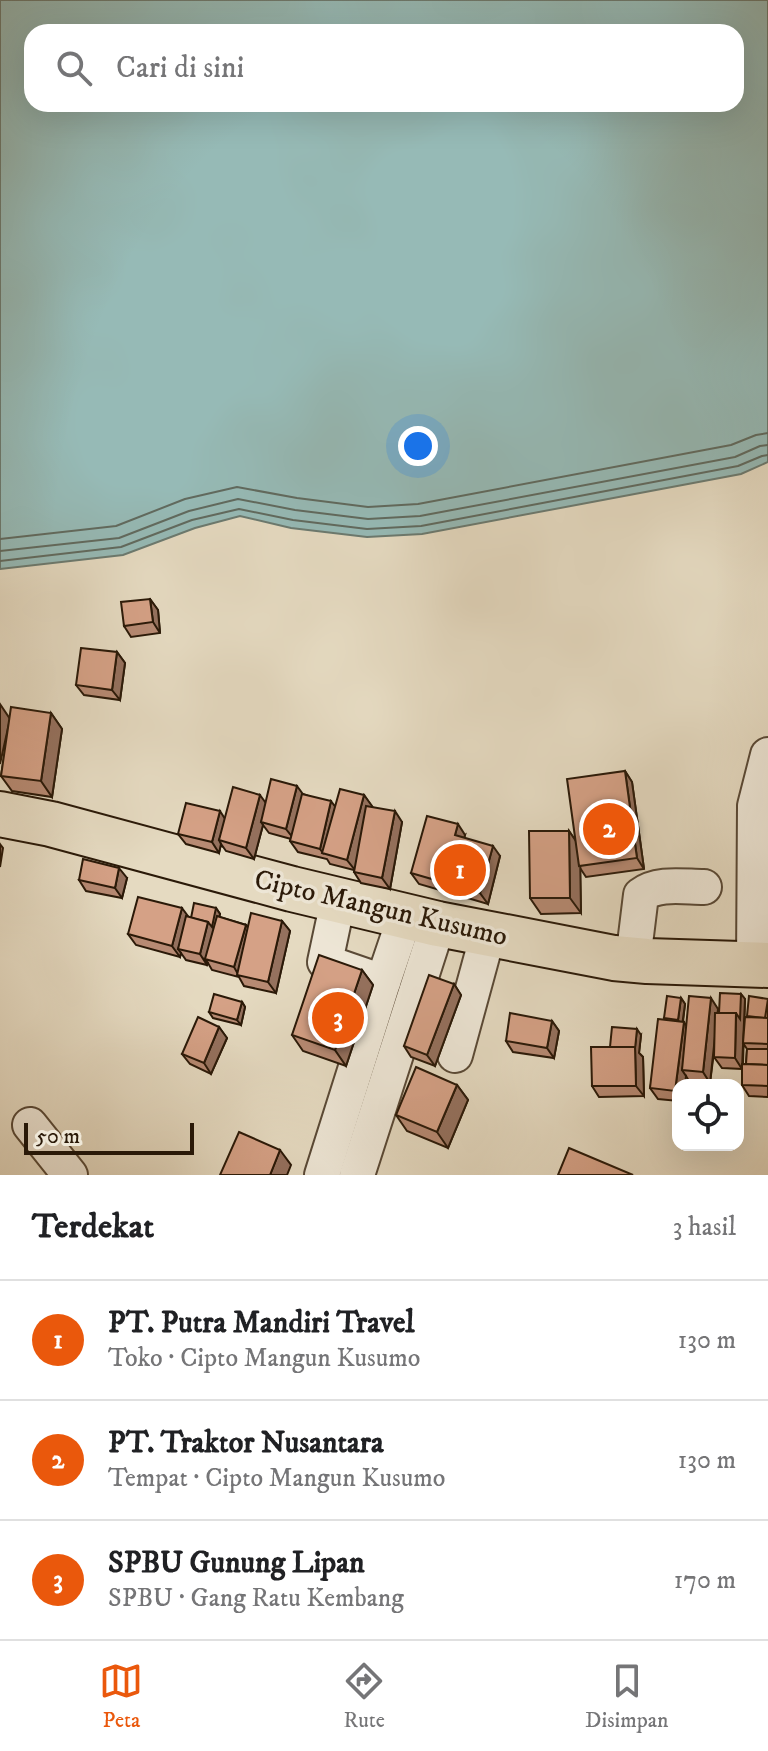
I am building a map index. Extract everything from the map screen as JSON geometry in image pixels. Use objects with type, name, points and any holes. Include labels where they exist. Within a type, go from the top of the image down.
[{"type":"highway","name":"Cipto Mangun Kusumo","points":[[0,814],[51,824],[338,901],[488,934],[614,958],[761,964]]},
{"type":"street","points":[[761,964],[755,806],[768,755]]},
{"type":"street","points":[[633,960],[641,895],[648,889],[658,887],[704,887]]},
{"type":"street","points":[[338,901],[325,962],[383,982]]},
{"type":"street","points":[[322,1175],[383,982],[422,920]]},
{"type":"street","points":[[357,1175],[422,920]]},
{"type":"street","points":[[455,1055],[488,934]]},
{"type":"street","points":[[30,1125],[70,1175]]},
{"type":"water","points":[[0,0],[768,0],[768,462],[741,474],[422,534],[367,537],[291,528],[240,516],[195,528],[123,555],[0,569]]},
{"type":"building","points":[[150,599],[153,622],[124,626],[121,602]]},
{"type":"building","points":[[81,648],[117,652],[112,690],[76,685]]},
{"type":"building","points":[[11,707],[51,713],[41,781],[1,776]]},
{"type":"building","points":[[625,771],[637,858],[579,866],[567,779]]},
{"type":"building","points":[[271,779],[297,786],[286,829],[261,822]]},
{"type":"building","points":[[233,787],[260,795],[246,848],[219,840]]},
{"type":"building","points":[[340,789],[364,795],[347,860],[322,853]]},
{"type":"building","points":[[302,794],[331,801],[320,849],[290,841]]},
{"type":"building","points":[[186,803],[220,811],[212,842],[178,834]]},
{"type":"building","points":[[366,806],[395,811],[382,878],[354,872]]},
{"type":"building","points":[[427,816],[458,824],[455,835],[493,846],[480,893],[411,873]]},
{"type":"building","points":[[529,831],[569,831],[570,898],[530,898]]},
{"type":"building","points":[[83,859],[119,868],[115,888],[79,880]]},
{"type":"building","points":[[138,897],[182,908],[172,946],[128,934]]},
{"type":"building","points":[[194,903],[216,908],[212,927],[208,922],[191,918]]},
{"type":"building","points":[[251,913],[282,921],[268,982],[237,975]]},
{"type":"building","points":[[186,916],[208,922],[200,954],[178,949]]},
{"type":"building","points":[[217,916],[246,925],[234,967],[205,959]]},
{"type":"building","points":[[319,955],[362,970],[335,1050],[292,1035]]},
{"type":"building","points":[[429,975],[454,984],[427,1055],[404,1046]]},
{"type":"building","points":[[720,993],[741,994],[740,1019],[736,1013],[719,1013]]},
{"type":"building","points":[[214,994],[242,1002],[237,1020],[209,1012]]},
{"type":"building","points":[[667,996],[681,998],[678,1020],[664,1018]]},
{"type":"building","points":[[689,996],[711,998],[703,1072],[682,1070]]},
{"type":"building","points":[[749,996],[768,999],[765,1018],[747,1016]]},
{"type":"building","points":[[510,1013],[552,1021],[547,1048],[506,1041]]},
{"type":"building","points":[[715,1013],[736,1013],[735,1058],[714,1057]]},
{"type":"building","points":[[198,1017],[219,1027],[204,1063],[182,1054]]},
{"type":"building","points":[[745,1017],[768,1018],[768,1044],[743,1043]]},
{"type":"building","points":[[658,1019],[684,1022],[677,1079],[672,1079],[672,1091],[650,1088]]},
{"type":"building","points":[[612,1027],[637,1029],[635,1049],[610,1047]]},
{"type":"building","points":[[591,1047],[635,1047],[636,1086],[592,1086]]},
{"type":"building","points":[[747,1049],[768,1049],[768,1065],[746,1064]]},
{"type":"building","points":[[742,1064],[768,1065],[768,1086],[744,1085]]},
{"type":"building","points":[[416,1067],[457,1085],[437,1132],[396,1115]]},
{"type":"building","points":[[239,1132],[280,1150],[270,1175],[220,1175]]},
{"type":"building","points":[[569,1148],[633,1175],[558,1175]]},
{"type":"place","name":"PT. Traktor Nusantara","points":[[609,829]]},
{"type":"place","name":"PT. Putra Mandiri Travel","points":[[460,870]]},
{"type":"place","name":"SPBU Gunung Lipan","points":[[338,1018]]}]
